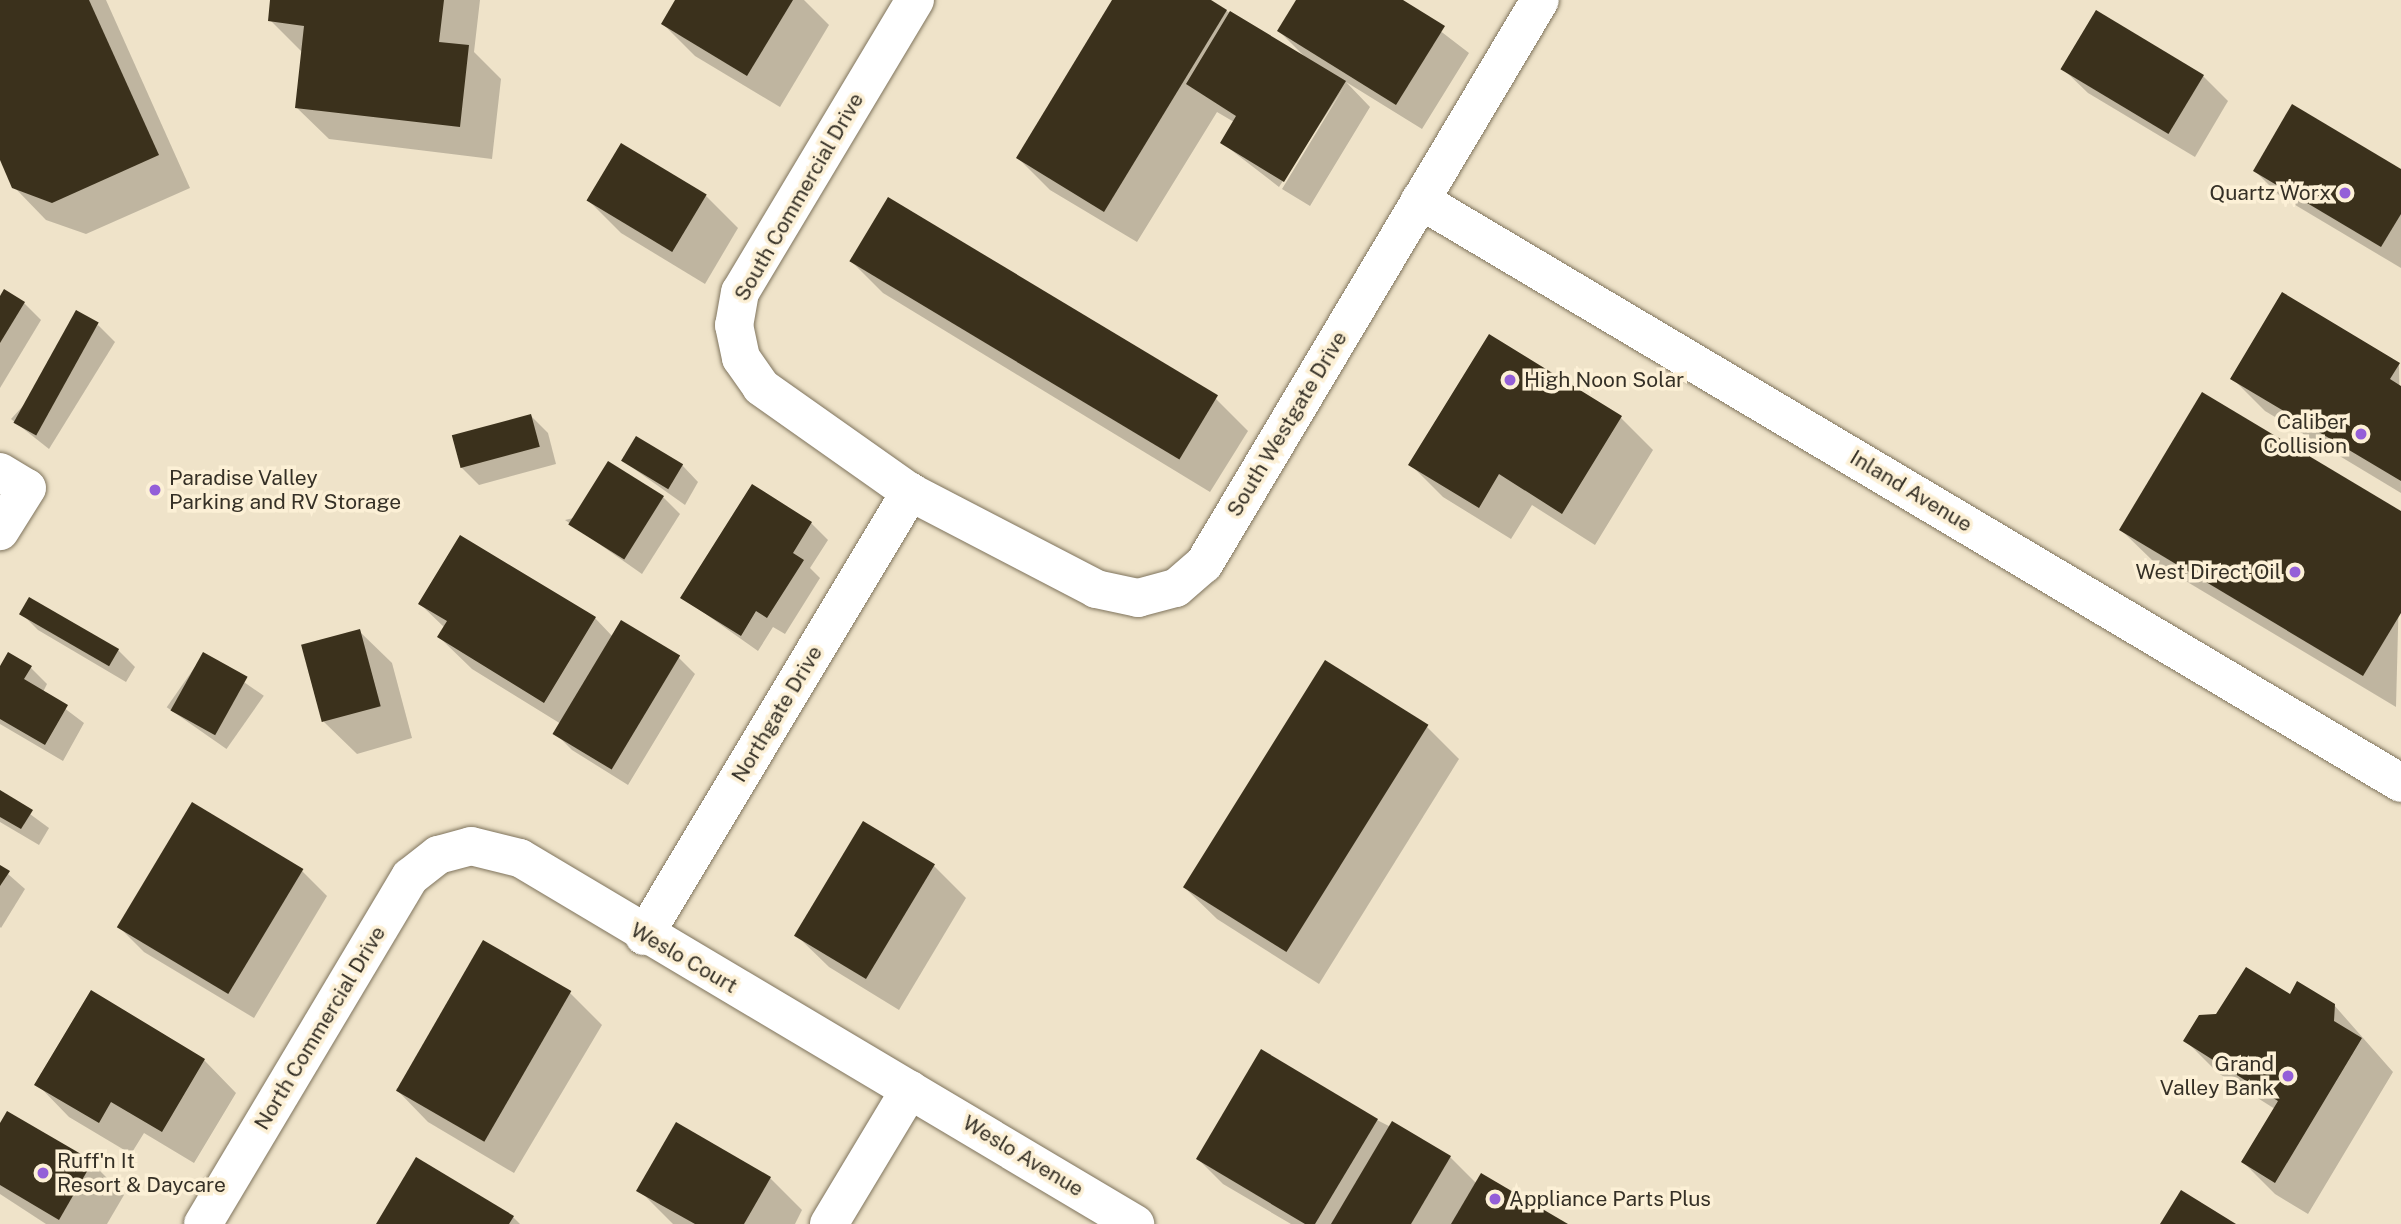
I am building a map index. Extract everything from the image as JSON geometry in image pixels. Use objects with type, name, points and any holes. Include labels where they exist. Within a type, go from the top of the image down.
[{"type":"street","name":"South Commercial Drive","points":[[910,492],[761,387],[741,358],[733,325],[740,292],[915,0]]},
{"type":"street","name":"South Westgate Drive","points":[[910,492],[1096,589],[1138,598],[1176,588],[1204,564],[1540,0]]},
{"type":"street","name":"Inland Avenue","points":[[1420,200],[2401,783]]},
{"type":"street","points":[[0,472],[27,488],[0,531]]},
{"type":"street","name":"Northgate Drive","points":[[644,936],[910,492]]},
{"type":"street","name":"Weslo Court","points":[[454,849],[505,851],[644,936],[910,1089]]},
{"type":"street","name":"North Commercial Drive","points":[[203,1224],[410,877],[454,849]]},
{"type":"street","points":[[829,1224],[910,1089]]},
{"type":"street","name":"Weslo Avenue","points":[[910,1089],[1135,1224]]},
{"type":"building","points":[[0,0],[89,0],[159,155],[52,203],[12,188],[0,160]]},
{"type":"building","points":[[270,0],[444,0],[439,42],[469,45],[460,127],[295,108],[304,26],[268,21]]},
{"type":"building","points":[[675,0],[793,0],[747,76],[661,24]]},
{"type":"building","points":[[1112,0],[1211,0],[1227,10],[1104,212],[1016,158]]},
{"type":"building","points":[[1296,0],[1403,0],[1445,26],[1396,105],[1277,31]]},
{"type":"building","points":[[2096,10],[2204,75],[2168,134],[2060,69]]},
{"type":"building","points":[[1230,11],[1346,81],[1284,182],[1220,143],[1236,116],[1186,84]]},
{"type":"building","name":"Quartz Worx","points":[[2292,104],[2401,169],[2401,214],[2381,247],[2253,171]]},
{"type":"building","points":[[621,143],[707,195],[672,252],[586,200]]},
{"type":"building","points":[[888,197],[1218,395],[1179,460],[849,261]]},
{"type":"building","points":[[4,289],[25,302],[0,343],[0,296]]},
{"type":"building","name":"Caliber Collision","points":[[2282,292],[2400,363],[2390,379],[2401,386],[2401,481],[2230,379]]},
{"type":"building","points":[[76,310],[99,323],[36,435],[13,423]]},
{"type":"building","points":[[1489,334],[1622,416],[1562,514],[1499,474],[1479,508],[1408,465]]},
{"type":"building","name":"West Direct Oil","points":[[2202,392],[2401,511],[2401,613],[2363,676],[2119,530]]},
{"type":"building","points":[[531,414],[540,447],[461,468],[452,435]]},
{"type":"building","points":[[636,436],[683,464],[668,489],[621,461]]},
{"type":"building","points":[[608,461],[664,496],[624,560],[568,525]]},
{"type":"building","points":[[752,484],[812,522],[793,553],[804,560],[767,618],[756,611],[741,636],[680,598]]},
{"type":"building","points":[[460,535],[596,617],[544,703],[437,637],[447,621],[418,604]]},
{"type":"building","points":[[29,597],[119,649],[109,666],[19,614]]},
{"type":"building","points":[[621,620],[680,656],[612,770],[552,734]]},
{"type":"building","points":[[360,629],[381,706],[322,722],[301,645]]},
{"type":"building","points":[[8,652],[32,666],[24,679],[68,705],[45,745],[0,719],[0,666]]},
{"type":"building","points":[[203,652],[248,677],[215,735],[171,711]]},
{"type":"building","points":[[1325,660],[1428,725],[1286,952],[1183,887]]},
{"type":"building","points":[[0,790],[33,810],[21,829],[0,817]]},
{"type":"building","points":[[192,802],[303,869],[228,994],[117,927]]},
{"type":"building","points":[[863,821],[935,864],[866,979],[794,936]]},
{"type":"building","points":[[0,865],[10,871],[0,886]]},
{"type":"building","points":[[483,940],[571,991],[484,1142],[396,1091]]},
{"type":"building","name":"Grand Valley Bank","points":[[2246,967],[2290,994],[2297,981],[2335,1004],[2334,1021],[2362,1038],[2275,1183],[2241,1162],[2278,1101],[2183,1041],[2199,1015],[2216,1014]]},
{"type":"building","points":[[91,990],[205,1059],[162,1132],[111,1102],[99,1123],[34,1085]]},
{"type":"building","points":[[1261,1049],[1378,1119],[1315,1224],[1305,1224],[1196,1159]]},
{"type":"building","name":"Ruff'n It Resort & Daycare","points":[[7,1111],[93,1161],[59,1220],[0,1185],[0,1123]]},
{"type":"building","points":[[1392,1121],[1451,1156],[1411,1224],[1331,1224]]},
{"type":"building","points":[[676,1122],[771,1177],[744,1224],[695,1224],[636,1191]]},
{"type":"building","points":[[416,1157],[514,1216],[509,1224],[376,1224]]},
{"type":"building","name":"Appliance Parts Plus","points":[[1481,1173],[1568,1224],[1451,1224]]},
{"type":"building","points":[[2181,1190],[2236,1224],[2160,1224]]},
{"type":"place","name":"Quartz Worx","points":[[2345,193]]},
{"type":"place","name":"High Noon Solar","points":[[1510,380]]},
{"type":"place","name":"Caliber Collision","points":[[2361,434]]},
{"type":"place","name":"Paradise Valley Parking and RV Storage","points":[[155,490]]},
{"type":"place","name":"West Direct Oil","points":[[2295,572]]},
{"type":"place","name":"Grand Valley Bank","points":[[2288,1076]]},
{"type":"place","name":"Ruff'n It Resort & Daycare","points":[[43,1173]]},
{"type":"place","name":"Appliance Parts Plus","points":[[1495,1199]]}]
